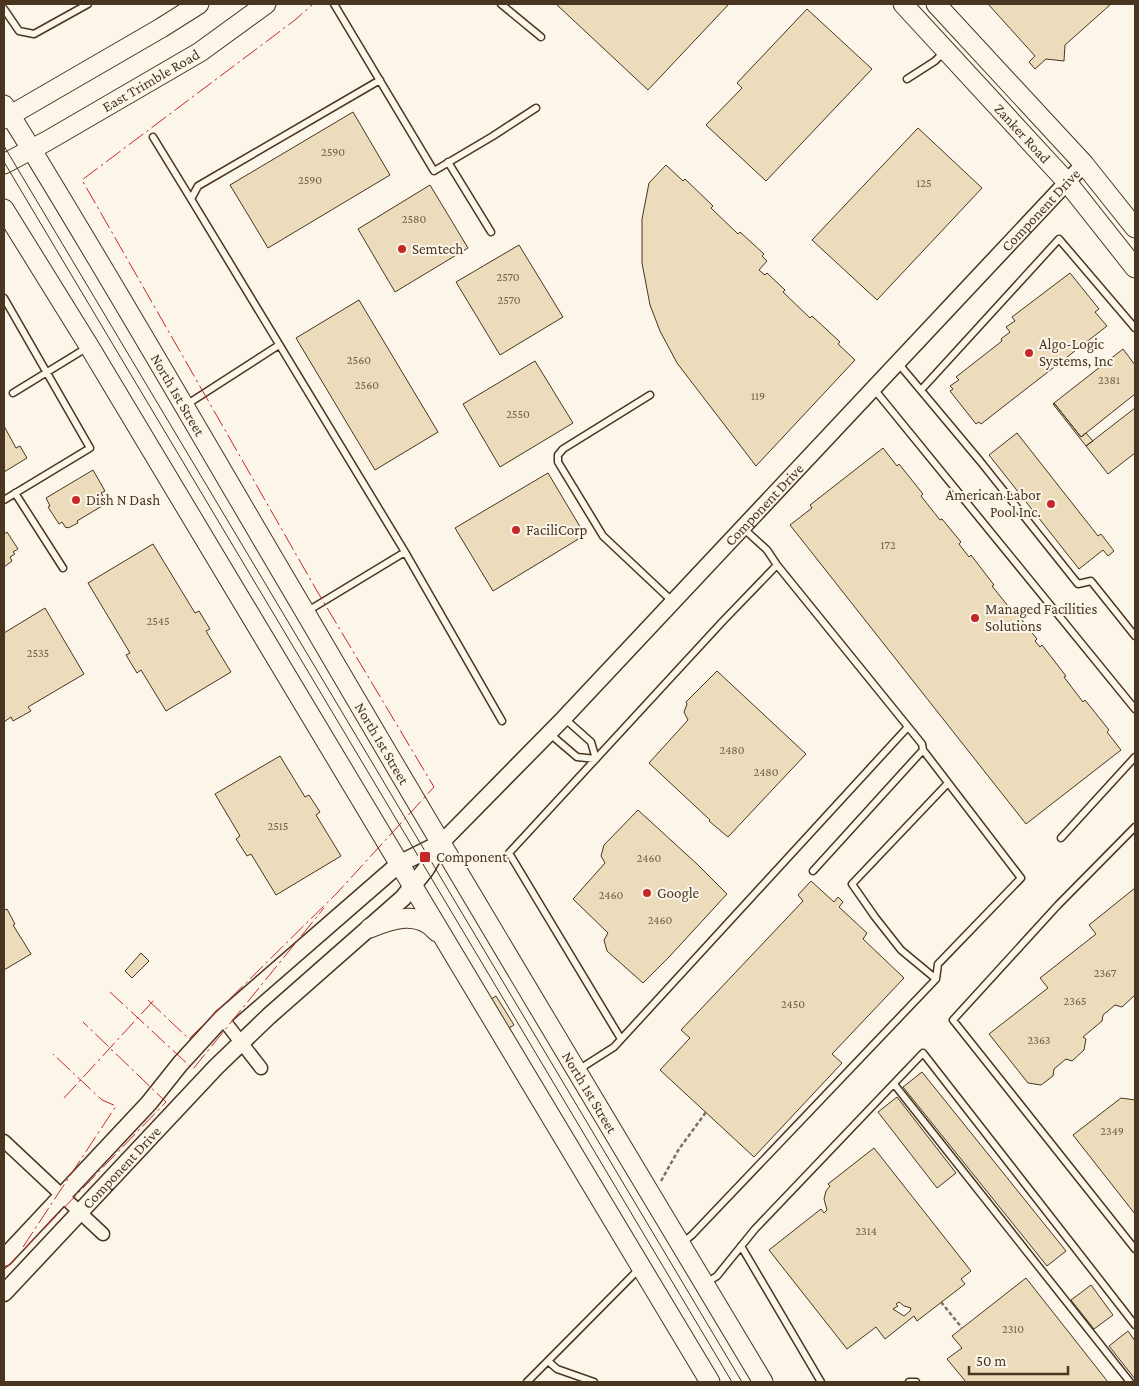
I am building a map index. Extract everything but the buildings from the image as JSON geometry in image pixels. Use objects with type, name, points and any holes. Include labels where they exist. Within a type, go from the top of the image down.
[{"type":"main road","name":"East Trimble Road","points":[[4,164],[32,150],[200,52],[266,4]]},
{"type":"main road","name":"Zanker Road","points":[[903,4],[1067,182],[1135,268]]},
{"type":"main road","name":"Zanker Road","points":[[936,4],[1084,164],[1135,228]]},
{"type":"main road","points":[[6,113],[194,5]]},
{"type":"main road","name":"North 1st Street","points":[[6,113],[32,150],[185,406],[441,843],[763,1382]]},
{"type":"main road","points":[[4,209],[89,346],[710,1382]]},
{"type":"main road","name":"Component Drive","points":[[4,1258],[149,1103],[180,1064],[222,1018],[399,864],[441,843]]},
{"type":"main road","name":"Component Drive","points":[[4,1293],[216,1067],[276,1010],[370,928],[413,887],[441,843]]},
{"type":"main road","points":[[370,928],[392,919],[419,920],[430,924],[450,949]]},
{"type":"street","name":"Component Drive","points":[[441,843],[550,734],[1084,164]]},
{"type":"street","points":[[222,1018],[260,1068]]},
{"type":"street","points":[[4,1141],[103,1234]]},
{"type":"lane","points":[[4,9],[19,31],[34,34],[88,4]]},
{"type":"lane","points":[[334,4],[434,171],[536,108]]},
{"type":"lane","points":[[501,4],[541,37]]},
{"type":"lane","points":[[907,80],[946,51]]},
{"type":"lane","points":[[191,199],[198,186],[380,80]]},
{"type":"lane","points":[[153,137],[404,552],[502,721]]},
{"type":"lane","points":[[448,162],[490,232]]},
{"type":"lane","points":[[921,390],[1059,239],[1135,328]]},
{"type":"lane","points":[[4,298],[90,448],[4,500]]},
{"type":"lane","points":[[185,406],[279,345]]},
{"type":"lane","points":[[13,393],[89,346]]},
{"type":"lane","points":[[898,363],[1078,584],[1091,582],[1135,636]]},
{"type":"lane","points":[[874,388],[1135,709]]},
{"type":"lane","points":[[650,395],[563,449],[558,455],[558,462],[602,536],[673,602]]},
{"type":"lane","points":[[15,493],[63,568]]},
{"type":"lane","points":[[681,1244],[692,1235],[936,979],[938,964],[1020,878],[923,750],[922,744],[777,565],[767,550],[743,528]]},
{"type":"lane","points":[[305,612],[404,552]]},
{"type":"lane","points":[[621,1039],[509,853],[777,565]]},
{"type":"lane","points":[[564,718],[591,742],[596,760]]},
{"type":"lane","points":[[577,1070],[614,1046],[621,1039],[908,728]]},
{"type":"lane","points":[[550,734],[576,757],[596,760]]},
{"type":"lane","points":[[813,871],[923,750]]},
{"type":"lane","points":[[1061,838],[1135,757]]},
{"type":"lane","points":[[936,979],[901,950],[852,884],[948,784]]},
{"type":"lane","points":[[1135,827],[1058,905],[953,1020],[1135,1249]]},
{"type":"lane","points":[[704,1284],[717,1276],[755,1229],[923,1053],[1135,1325]]},
{"type":"lane","points":[[894,1084],[1130,1382]]},
{"type":"lane","points":[[741,1246],[821,1382]]},
{"type":"lane","points":[[527,1382],[642,1266]]},
{"type":"lane","points":[[548,1361],[557,1369],[594,1382]]},
{"type":"lane","points":[[909,1382],[916,1382]]},
{"type":"path","points":[[660,1182],[679,1149],[706,1112]]},
{"type":"path","points":[[941,1302],[962,1328]]},
{"type":"tram line","points":[[4,146],[742,1382]]},
{"type":"tram line","points":[[4,162],[732,1382]]},
{"type":"power","points":[[148,1000],[189,1039],[337,893],[434,787],[317,591],[82,180],[295,20],[313,4]]},
{"type":"power","points":[[110,992],[193,1069],[324,908]]},
{"type":"power","points":[[64,1098],[155,999]]},
{"type":"power","points":[[4,1270],[166,1102],[83,1022]]},
{"type":"power","points":[[23,1247],[116,1106],[102,1100],[53,1054]]},
{"type":"place","name":"Semtech","points":[[402,249]]},
{"type":"place","name":"Algo-Logic Systems, Inc","points":[[1029,353]]},
{"type":"place","name":"Dish N Dash","points":[[76,500]]},
{"type":"place","name":"American Labor Pool Inc.","points":[[1051,504]]},
{"type":"place","name":"FaciliCorp","points":[[516,530]]},
{"type":"place","name":"Managed Facilities Solutions","points":[[975,618]]},
{"type":"place","name":"Component","points":[[425,857]]},
{"type":"place","name":"Google","points":[[647,893]]}]
